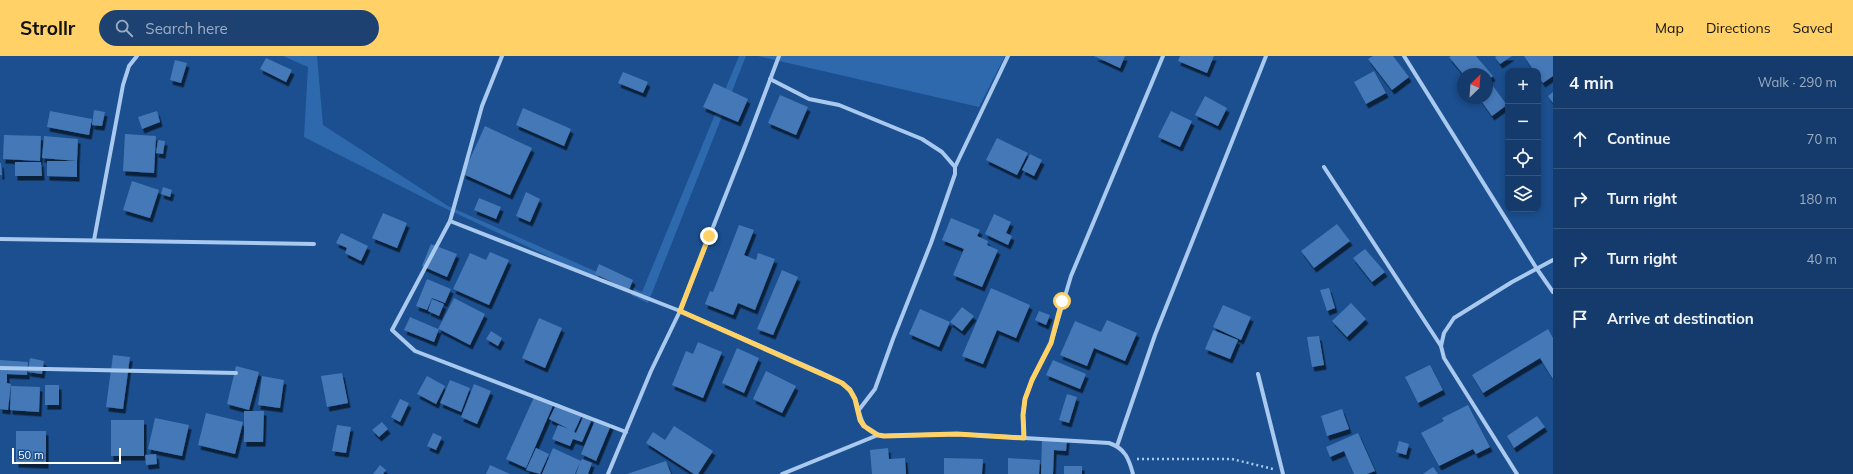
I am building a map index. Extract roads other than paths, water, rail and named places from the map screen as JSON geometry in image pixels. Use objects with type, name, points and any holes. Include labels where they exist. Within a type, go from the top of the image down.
[{"type":"street","points":[[94,240],[123,85],[129,66],[137,56]]},
{"type":"street","points":[[502,56],[482,106],[450,221],[392,330],[415,351],[626,432]]},
{"type":"street","points":[[608,474],[651,371],[680,311],[779,56]]},
{"type":"street","points":[[858,411],[875,388],[892,339],[931,243],[955,174],[955,168],[1008,56]]},
{"type":"street","points":[[1024,438],[1023,415],[1025,399],[1032,380],[1049,348],[1071,276],[1163,56]]},
{"type":"street","points":[[1117,446],[1155,335],[1266,56]]},
{"type":"street","points":[[1404,56],[1537,269],[1553,292]]},
{"type":"street","points":[[770,80],[809,99],[839,105],[922,139],[942,152],[955,168]]},
{"type":"street","points":[[1324,167],[1441,346],[1444,358],[1517,474]]},
{"type":"street","points":[[450,221],[680,311],[842,383],[850,390],[855,399],[860,420],[864,426],[878,435],[957,434],[1109,443],[1124,451],[1129,459],[1133,474]]},
{"type":"street","points":[[0,239],[314,244]]},
{"type":"street","points":[[1441,346],[1444,333],[1454,318],[1484,298],[1553,260]]},
{"type":"street","points":[[0,368],[236,373]]},
{"type":"street","points":[[1258,374],[1282,473]]},
{"type":"street","points":[[782,474],[878,435]]}]
